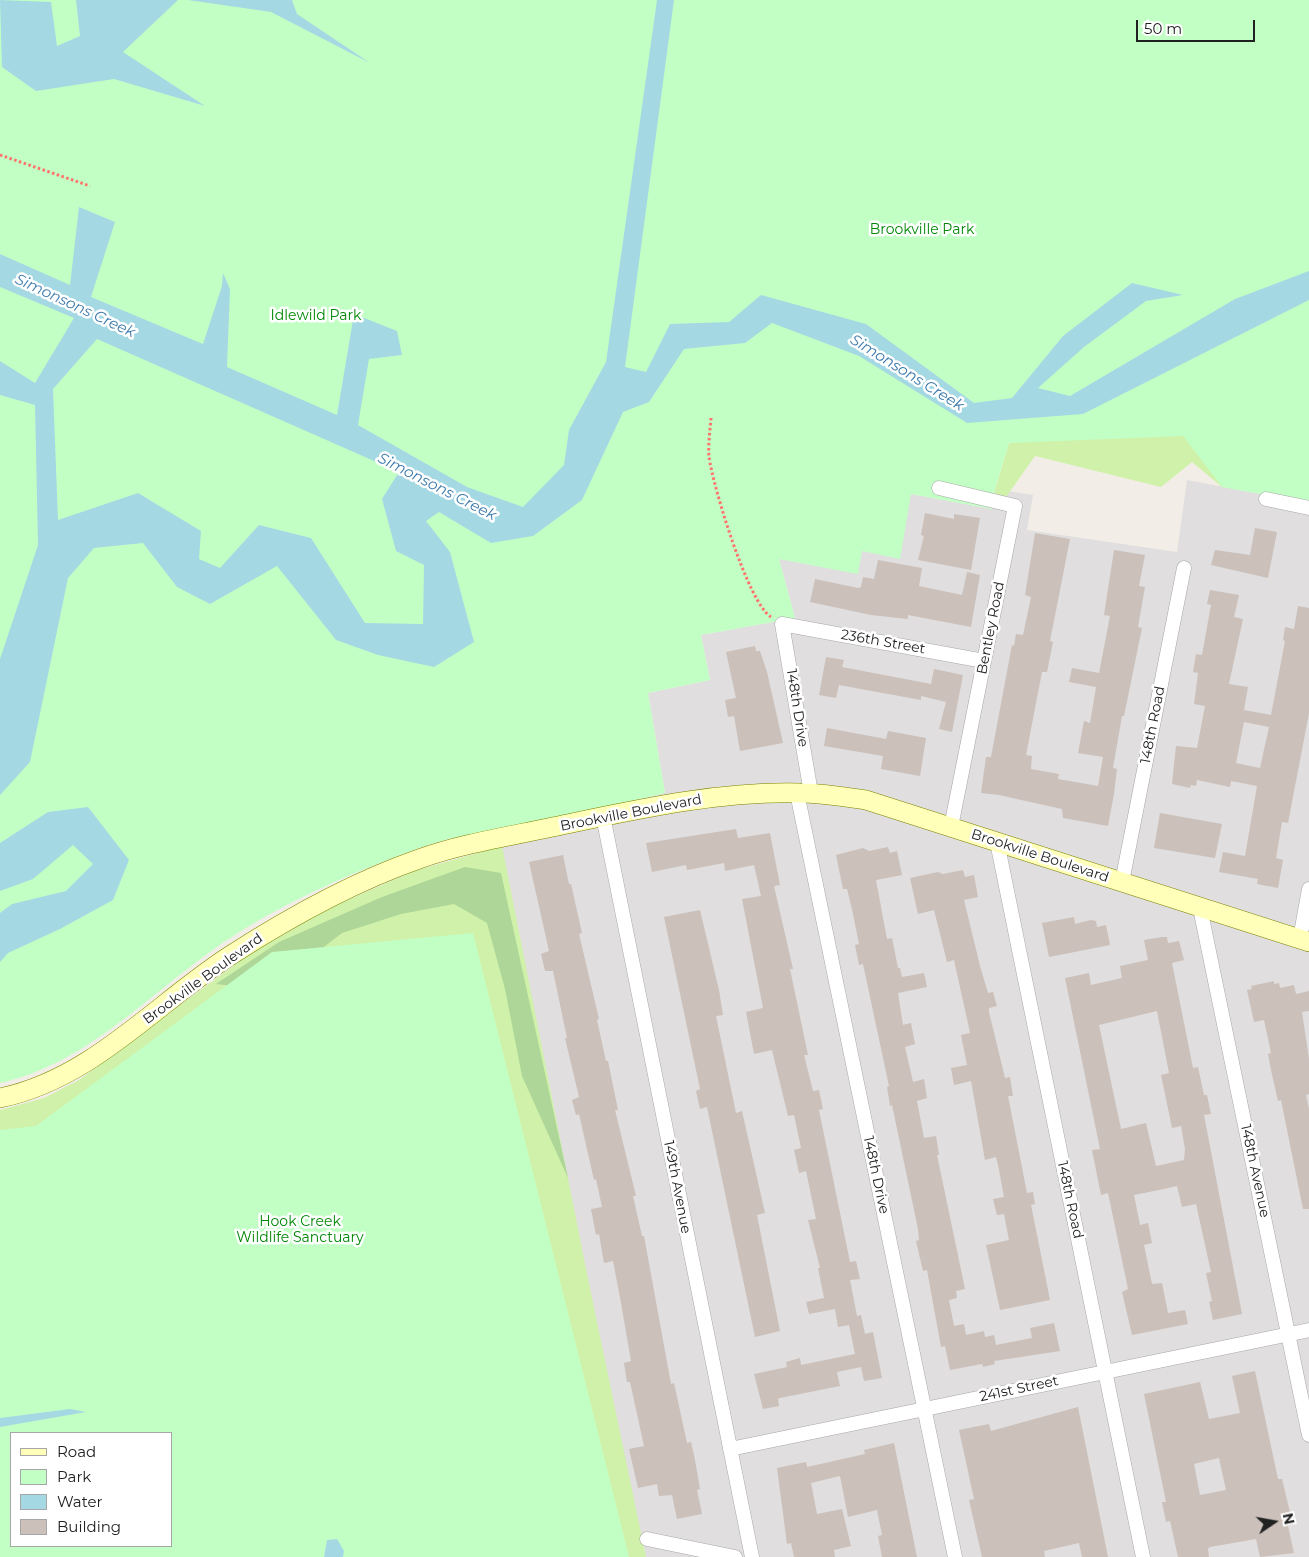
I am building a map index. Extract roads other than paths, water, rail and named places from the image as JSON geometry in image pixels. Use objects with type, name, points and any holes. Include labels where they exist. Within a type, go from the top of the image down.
[{"type":"street","name":"Bentley Road","points":[[939,488],[1014,506],[951,827]]},
{"type":"street","points":[[1266,499],[1309,508]]},
{"type":"street","name":"148th Road","points":[[1122,882],[1184,568]]},
{"type":"street","name":"236th Street","points":[[782,624],[984,660]]},
{"type":"street","name":"148th Drive","points":[[782,624],[804,793],[955,1557]]},
{"type":"street","name":"Brookville Boulevard","points":[[0,1098],[31,1090],[69,1073],[101,1053],[228,957],[291,917],[353,887],[418,859],[444,851],[603,816],[708,798],[756,793],[804,793],[866,800],[1304,940]]},
{"type":"street","name":"149th Avenue","points":[[603,816],[752,1557]]},
{"type":"street","name":"148th Road","points":[[997,842],[1143,1557]]},
{"type":"street","points":[[1304,940],[1309,890]]},
{"type":"street","name":"148th Avenue","points":[[1200,908],[1309,1435]]},
{"type":"street","name":"241st Street","points":[[730,1449],[1309,1330]]},
{"type":"street","points":[[647,1539],[735,1557]]},
{"type":"water","points":[[0,0],[51,2],[57,46],[80,36],[76,0],[178,0],[123,52],[205,106],[114,79],[36,91],[2,67]]},
{"type":"water","points":[[188,0],[292,0],[297,14],[370,63],[271,12]]},
{"type":"water","name":"Simonsons Creek","points":[[657,0],[674,0],[625,367],[646,372],[670,324],[729,322],[761,295],[866,324],[974,403],[1012,398],[1063,336],[1132,283],[1183,295],[1146,301],[1084,347],[1038,388],[1070,396],[1235,299],[1309,271],[1309,300],[1083,414],[967,423],[859,356],[772,323],[745,343],[684,349],[649,402],[623,412],[582,500],[533,536],[491,543],[439,512],[426,521],[450,552],[474,642],[434,667],[378,655],[336,640],[277,566],[210,604],[177,587],[143,543],[94,548],[68,578],[30,762],[0,795],[0,659],[38,545],[35,405],[0,395],[0,361],[35,383],[74,318],[0,287],[0,254],[70,285],[79,207],[115,222],[91,297],[203,344],[222,286],[223,273],[230,289],[227,367],[337,415],[354,314],[397,331],[402,355],[369,359],[358,425],[467,487],[523,507],[564,465],[569,430],[606,362]],"holes":[[[97,339],[399,472],[382,499],[396,551],[424,565],[423,624],[365,623],[311,538],[259,525],[220,568],[199,559],[201,531],[138,493],[58,520],[53,389]]]},
{"type":"water","points":[[88,807],[129,860],[113,900],[60,929],[8,953],[0,962],[0,913],[12,904],[66,891],[93,864],[73,845],[33,879],[0,891],[0,843],[48,812]]},
{"type":"water","points":[[70,1409],[86,1412],[0,1427],[0,1418]]},
{"type":"water","points":[[337,1539],[344,1551],[343,1557],[324,1557],[327,1540]]},
{"type":"park label","name":"Brookville Park","points":[[922,230]]},
{"type":"park label","name":"Idlewild Park","points":[[316,316]]},
{"type":"park label","name":"Hook Creek Wildlife Sanctuary","points":[[300,1230]]}]
